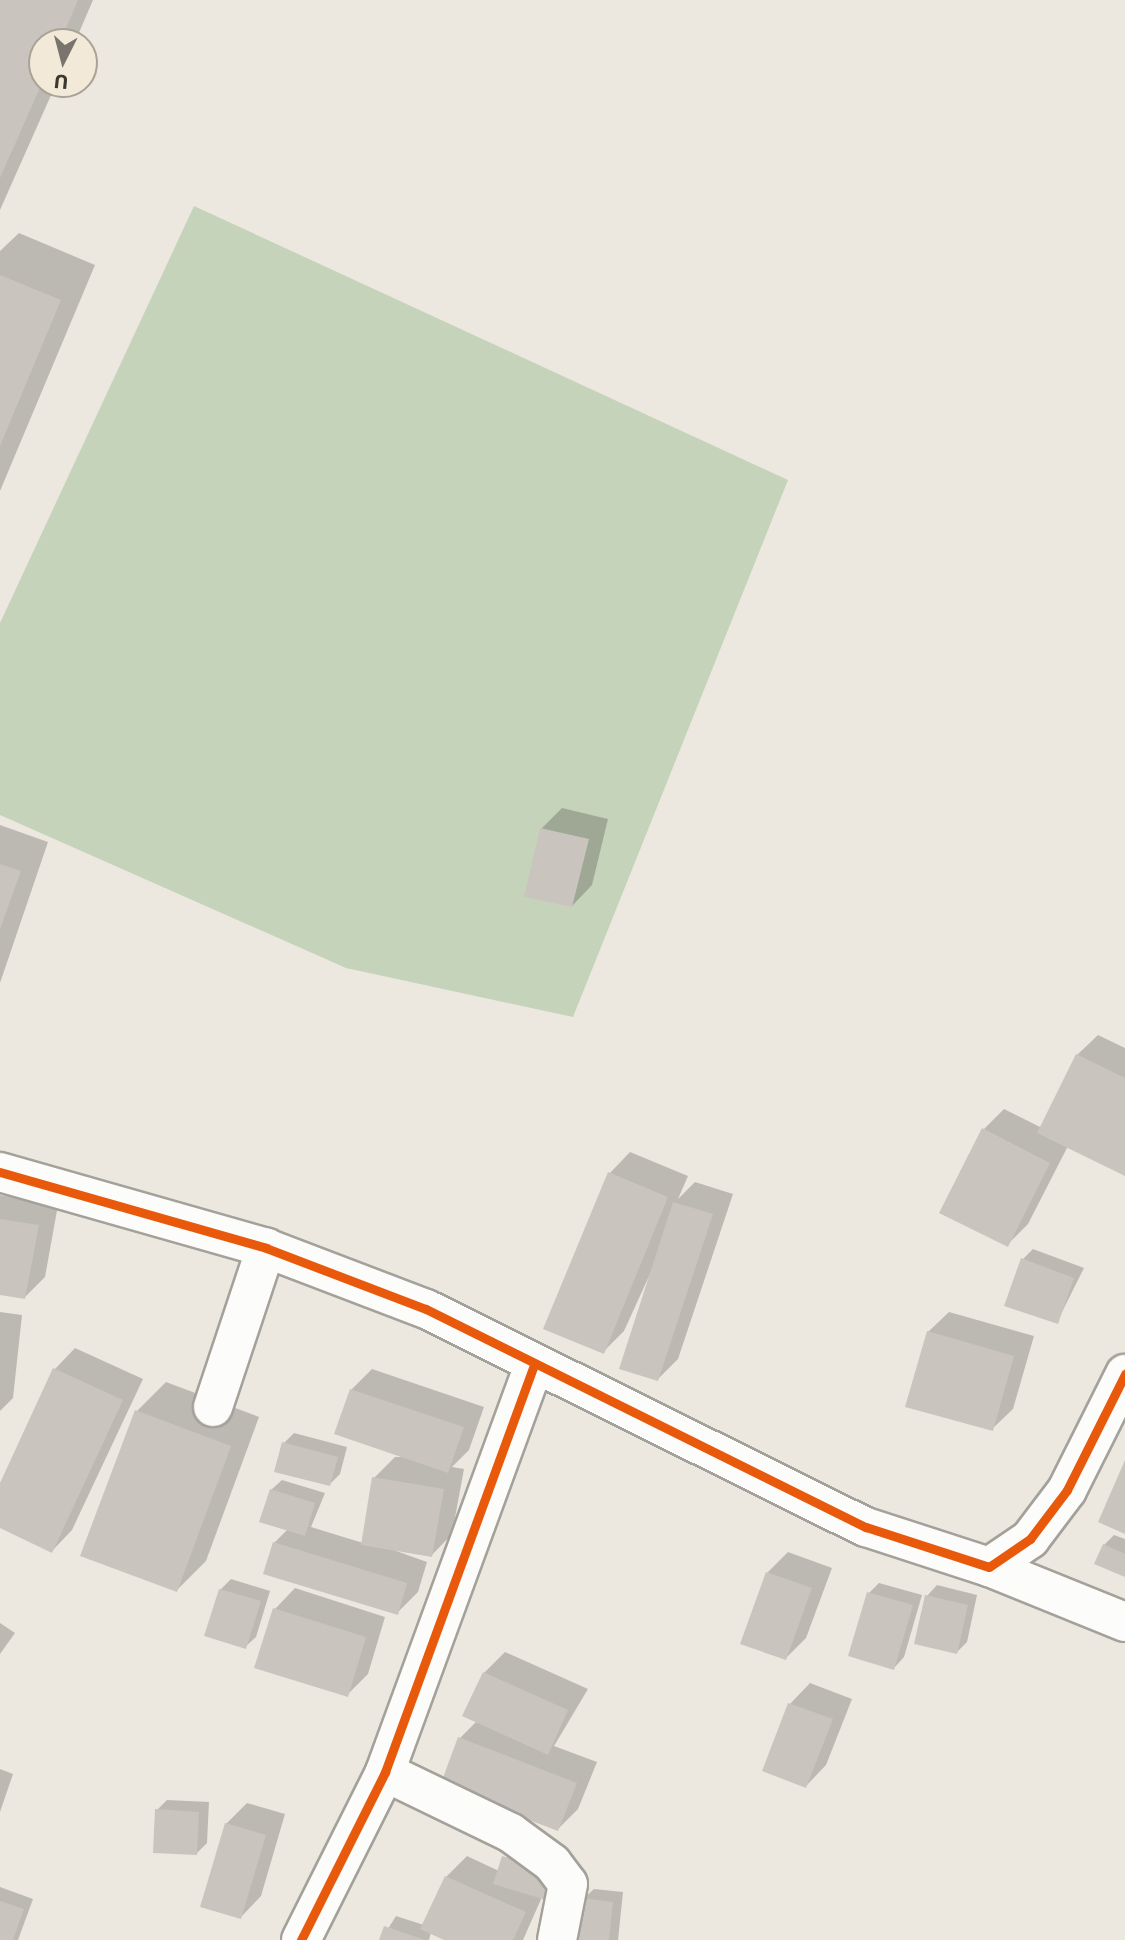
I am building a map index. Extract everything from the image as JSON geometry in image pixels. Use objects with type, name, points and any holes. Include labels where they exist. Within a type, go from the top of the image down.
[{"type":"street","points":[[0,1172],[266,1248],[426,1309],[533,1367],[866,1527],[989,1567],[1125,1622]]},
{"type":"street","points":[[213,1408],[266,1248]]},
{"type":"street","points":[[301,1940],[385,1772],[533,1367]]},
{"type":"street","points":[[989,1567],[1030,1538],[1067,1490],[1125,1374]]},
{"type":"street","points":[[385,1772],[519,1838],[552,1863],[568,1884],[558,1940]]},
{"type":"green space","points":[[194,206],[788,480],[573,1017],[346,968],[0,815],[0,623]]},
{"type":"building","points":[[0,0],[78,0],[66,28],[28,28],[28,98],[35,98],[0,178]]},
{"type":"building","points":[[0,275],[61,300],[0,446]]},
{"type":"building","points":[[540,828],[589,839],[572,907],[524,897]]},
{"type":"building","points":[[0,864],[21,871],[0,929]]},
{"type":"building","points":[[1076,1054],[1125,1078],[1125,1176],[1037,1133]]},
{"type":"building","points":[[982,1128],[1050,1163],[1008,1247],[939,1213]]},
{"type":"building","points":[[608,1172],[668,1197],[604,1354],[543,1329]]},
{"type":"building","points":[[673,1202],[713,1214],[658,1381],[619,1369]]},
{"type":"building","points":[[0,1219],[39,1225],[25,1299],[0,1295]]},
{"type":"building","points":[[1021,1258],[1074,1278],[1058,1324],[1004,1306]]},
{"type":"building","points":[[927,1331],[1014,1356],[993,1431],[905,1407]]},
{"type":"building","points":[[53,1368],[123,1400],[52,1553],[0,1528],[0,1483]]},
{"type":"building","points":[[350,1389],[464,1427],[448,1473],[334,1434]]},
{"type":"building","points":[[135,1410],[231,1446],[177,1592],[80,1556]]},
{"type":"building","points":[[282,1442],[338,1457],[330,1486],[274,1472]]},
{"type":"building","points":[[1125,1460],[1125,1534],[1098,1522]]},
{"type":"building","points":[[372,1477],[444,1489],[432,1557],[361,1545]]},
{"type":"building","points":[[270,1489],[315,1503],[305,1536],[259,1522]]},
{"type":"building","points":[[273,1542],[407,1583],[398,1615],[263,1574]]},
{"type":"building","points":[[1103,1544],[1125,1554],[1125,1577],[1094,1564]]},
{"type":"building","points":[[766,1572],[812,1588],[786,1660],[740,1644]]},
{"type":"building","points":[[219,1589],[261,1601],[246,1649],[204,1636]]},
{"type":"building","points":[[867,1592],[913,1605],[894,1670],[848,1656]]},
{"type":"building","points":[[925,1595],[968,1605],[957,1654],[914,1644]]},
{"type":"building","points":[[273,1608],[366,1637],[348,1697],[254,1668]]},
{"type":"building","points":[[483,1672],[568,1710],[548,1755],[462,1716]]},
{"type":"building","points":[[788,1703],[833,1719],[806,1788],[762,1771]]},
{"type":"building","points":[[458,1737],[577,1783],[558,1831],[440,1786]]},
{"type":"building","points":[[155,1809],[199,1812],[197,1855],[153,1853]]},
{"type":"building","points":[[225,1823],[266,1835],[241,1919],[200,1907]]},
{"type":"building","points":[[502,1856],[555,1873],[546,1900],[493,1884]]},
{"type":"building","points":[[445,1876],[526,1912],[513,1940],[444,1940],[420,1929]]},
{"type":"building","points":[[582,1898],[613,1902],[609,1940],[577,1940]]},
{"type":"building","points":[[0,1901],[24,1909],[13,1940],[0,1940]]},
{"type":"building","points":[[384,1926],[425,1940],[379,1940]]},
{"type":"cycle path","points":[[0,1172],[266,1248],[426,1309],[866,1527],[989,1567],[1030,1539],[1067,1490],[1125,1374]]},
{"type":"cycle path","points":[[301,1940],[385,1772],[533,1367]]}]
